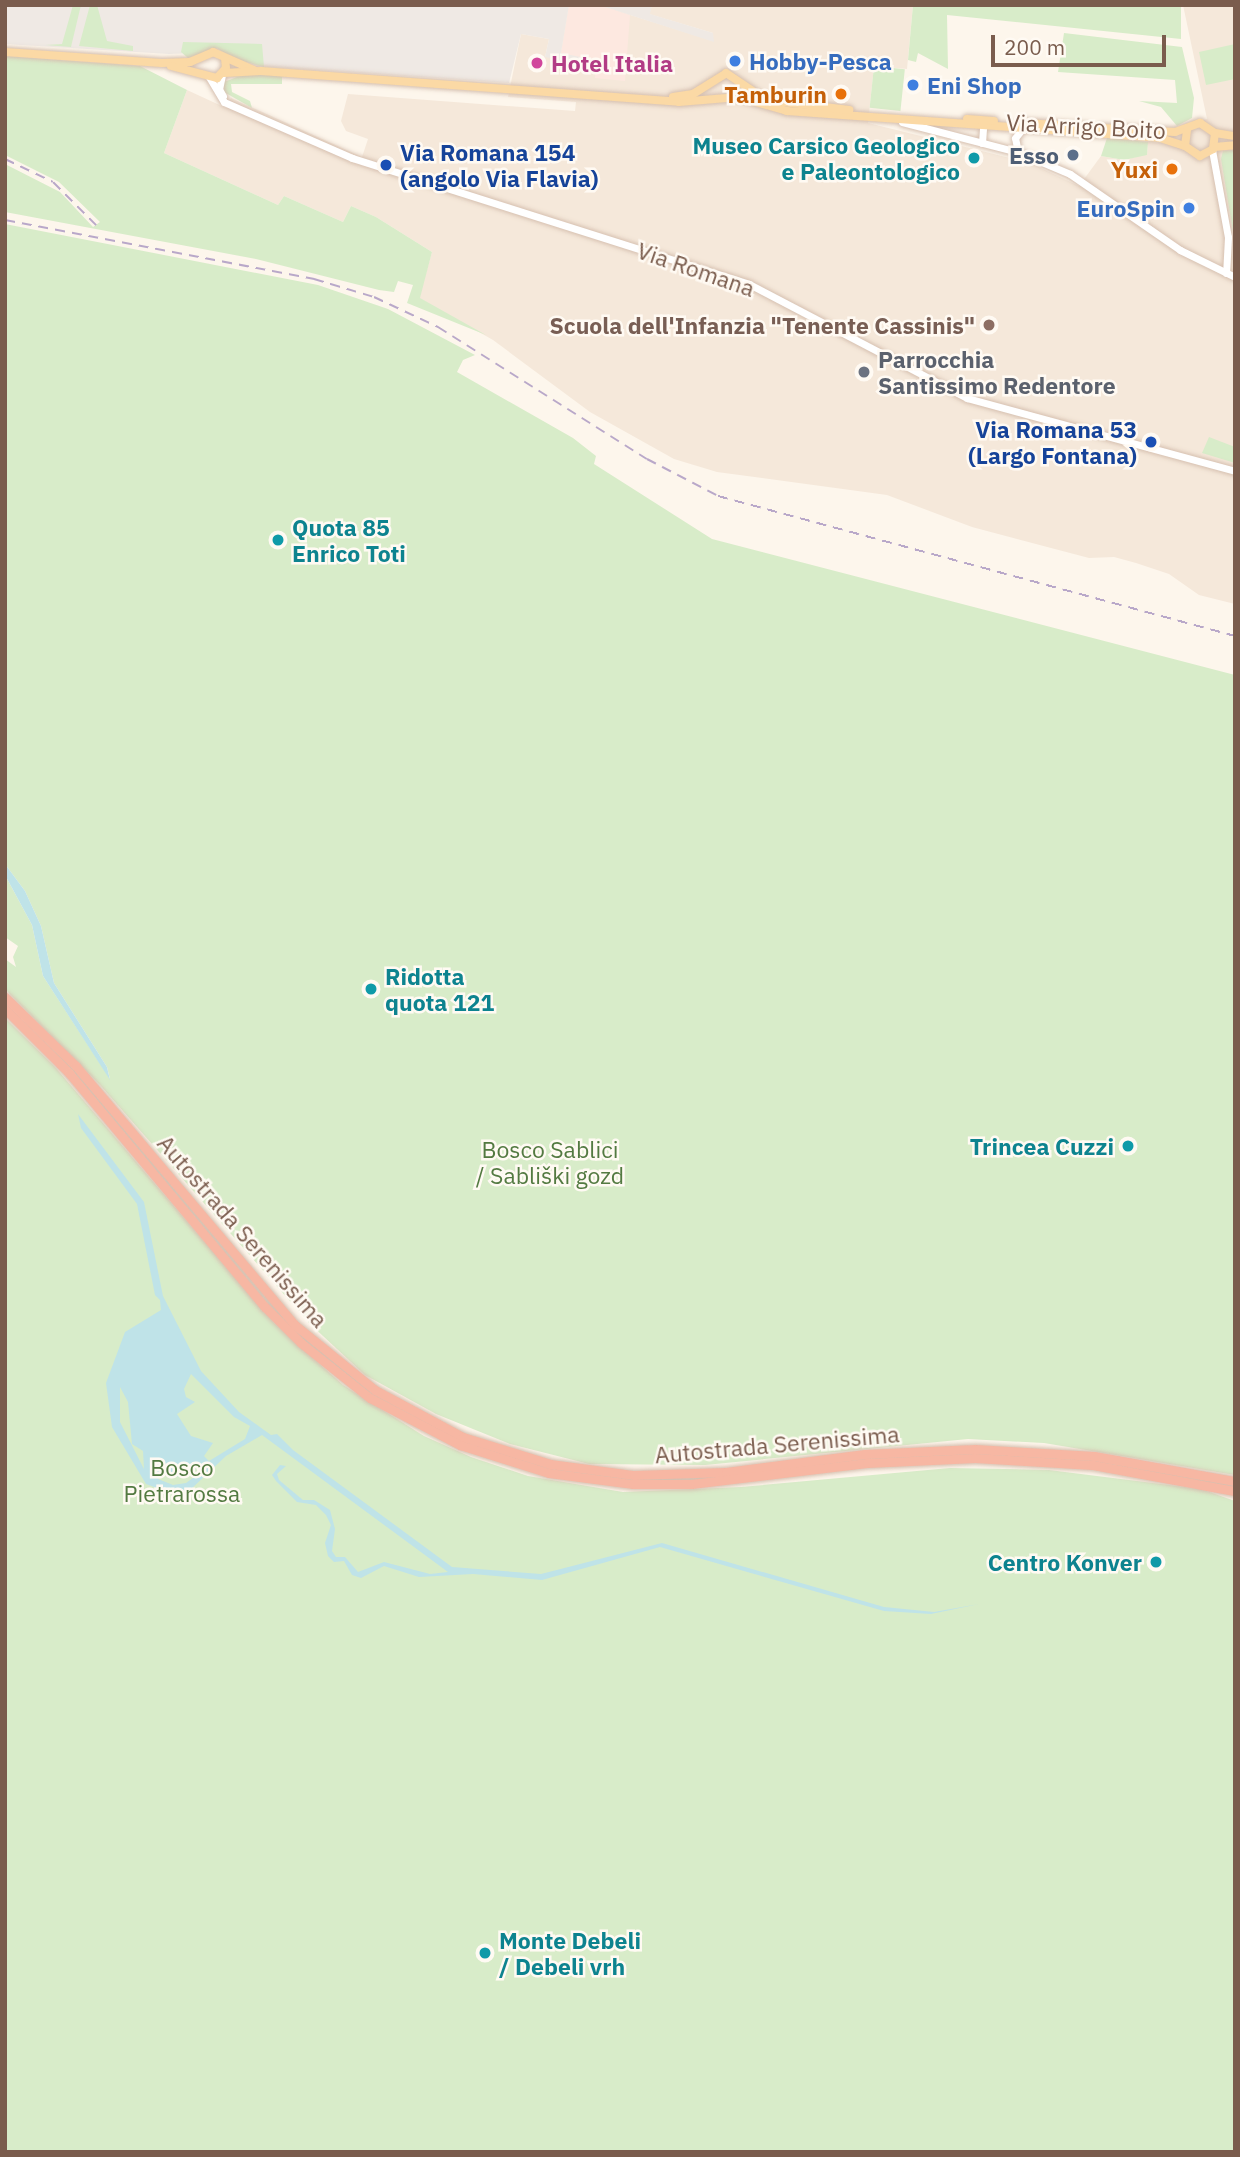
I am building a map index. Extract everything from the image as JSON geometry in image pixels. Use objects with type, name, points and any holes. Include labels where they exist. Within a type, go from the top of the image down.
[{"type":"highway","name":"Autostrada Serenissima","points":[[5,997],[76,1066],[301,1331],[375,1390],[463,1437],[551,1464],[634,1475],[726,1472],[866,1454],[975,1449],[1094,1456],[1235,1481]]},
{"type":"highway","name":"Autostrada Serenissima","points":[[5,1010],[69,1073],[265,1307],[301,1343],[370,1398],[460,1445],[538,1470],[633,1484],[702,1483],[866,1463],[975,1458],[1093,1465],[1235,1491]]},
{"type":"main road","points":[[5,52],[162,63],[207,76],[261,71],[660,99],[748,98],[787,111],[884,115]]},
{"type":"main road","points":[[162,63],[214,52],[261,71]]},
{"type":"main road","points":[[204,56],[201,65],[207,76]]},
{"type":"main road","points":[[223,74],[225,58]]},
{"type":"main road","points":[[660,99],[688,95],[711,83],[722,73],[780,103],[884,115]]},
{"type":"main road","points":[[732,98],[736,81]]},
{"type":"main road","points":[[711,83],[718,99]]},
{"type":"main road","name":"Via Arrigo Boito","points":[[884,115],[1160,138],[1185,146],[1196,155],[1235,145]]},
{"type":"main road","name":"Via Arrigo Boito","points":[[980,123],[1187,130],[1204,124],[1215,133],[1235,136]]},
{"type":"main road","name":"Via Arrigo Boito","points":[[1185,146],[1187,130]]},
{"type":"main road","points":[[1213,149],[1215,133]]},
{"type":"street","points":[[223,74],[220,93],[232,104]]},
{"type":"street","name":"Via Romana","points":[[207,76],[218,96],[232,104],[352,158],[749,284],[967,398],[1235,471]]},
{"type":"street","points":[[884,115],[1018,152],[1087,184],[1180,250],[1235,277]]},
{"type":"street","points":[[980,123],[982,142]]},
{"type":"street","points":[[1018,152],[1015,138],[1023,128]]},
{"type":"street","points":[[1213,149],[1228,237],[1226,273]]},
{"type":"shaded area","points":[[5,5],[569,5],[561,53],[595,60],[594,67],[545,57],[549,39],[521,34],[509,83],[258,66],[210,46],[194,53],[169,54],[5,44]]},
{"type":"shaded area","points":[[569,5],[599,5],[713,41],[713,33],[649,14],[652,5],[913,5],[907,69],[874,66],[868,123],[1030,163],[1079,186],[1101,156],[1124,160],[1147,154],[1148,142],[1178,144],[1187,125],[1207,119],[1183,5],[1235,5],[1235,604],[1199,595],[1169,574],[1136,563],[1114,557],[1089,558],[972,527],[887,495],[717,472],[674,459],[590,412],[493,340],[419,298],[432,252],[376,217],[351,206],[343,222],[284,196],[278,205],[164,153],[187,90],[226,108],[231,98],[362,157],[368,139],[346,131],[341,121],[348,94],[575,111],[576,102],[508,97],[521,34],[549,39],[545,57],[561,53]]},
{"type":"shaded area","points":[[569,5],[599,5],[630,15],[625,81],[595,78],[596,66],[561,53]]},
{"type":"shaded area","points":[[599,5],[652,5],[650,14],[713,33],[714,42]]},
{"type":"green space","points":[[73,5],[81,5],[71,47],[45,45],[62,44]]},
{"type":"green space","points":[[90,5],[97,5],[107,41],[133,46],[133,51],[79,46]]},
{"type":"green space","points":[[913,5],[1181,5],[1181,39],[947,15],[948,69],[918,53],[916,62],[908,60]]},
{"type":"green space","points":[[1064,33],[1182,47],[1194,98],[1192,118],[1177,126],[1161,107],[1139,101],[1177,103],[1175,80],[1058,72]]},
{"type":"green space","points":[[183,42],[262,44],[264,67],[232,58],[217,48],[188,58],[181,52]]},
{"type":"green space","points":[[1235,44],[1235,79],[1206,85],[1199,52]]},
{"type":"green space","points":[[5,56],[140,66],[187,90],[164,153],[278,205],[284,196],[343,222],[351,206],[376,217],[432,252],[420,298],[486,335],[407,303],[413,285],[398,281],[394,292],[379,290],[256,259],[5,212],[5,164],[60,192],[93,227],[100,222],[59,182],[5,155]]},
{"type":"green space","points":[[874,66],[905,69],[900,111],[870,108]]},
{"type":"green space","points":[[258,74],[282,76],[282,84],[231,84],[232,92],[250,101],[252,108],[224,92],[224,82],[237,77],[230,77]]},
{"type":"green space","points":[[1107,138],[1148,142],[1147,155],[1124,160],[1101,156]]},
{"type":"green space","points":[[1235,150],[1235,244],[1221,159],[1223,151]]},
{"type":"green space","name":"Bosco Sablici / Sabliški gozd","points":[[5,224],[318,285],[388,309],[475,355],[463,360],[457,372],[573,438],[596,456],[594,464],[712,539],[1235,675],[1235,1475],[1044,1443],[968,1439],[705,1465],[589,1464],[510,1444],[436,1414],[365,1375],[309,1323],[101,1086],[5,989],[5,959],[16,967],[13,957],[18,946],[5,937],[5,875],[32,925],[43,976],[110,1079],[107,1067],[54,983],[41,926],[25,891],[5,864]]},
{"type":"green space","points":[[1209,437],[1235,447],[1235,463],[1202,453]]},
{"type":"green space","name":"Bosco Pietrarossa","points":[[5,1018],[55,1067],[274,1323],[343,1385],[424,1436],[471,1457],[528,1476],[623,1492],[741,1487],[950,1468],[1049,1470],[1201,1489],[1235,1501],[1235,2152],[5,2152]]},
{"type":"water","points":[[5,864],[25,891],[41,926],[54,983],[107,1067],[110,1080],[43,976],[32,925],[5,875]]},
{"type":"water","points":[[78,1114],[144,1202],[163,1296],[201,1371],[239,1412],[271,1435],[277,1434],[293,1450],[452,1567],[541,1574],[662,1543],[884,1607],[934,1612],[979,1604],[931,1614],[884,1611],[660,1547],[542,1580],[473,1574],[419,1577],[384,1566],[361,1578],[352,1575],[344,1561],[334,1562],[328,1556],[325,1543],[331,1525],[326,1515],[316,1505],[297,1502],[276,1481],[272,1475],[280,1465],[286,1466],[277,1474],[279,1480],[303,1500],[314,1500],[330,1510],[335,1529],[332,1551],[336,1557],[345,1557],[358,1572],[384,1562],[430,1574],[448,1572],[262,1435],[226,1456],[189,1491],[165,1491],[146,1484],[112,1427],[106,1383],[125,1332],[161,1310],[160,1300],[155,1295],[137,1204],[81,1128]],"holes":[[[191,1374],[234,1417],[250,1426],[245,1439],[209,1461],[204,1456],[213,1443],[191,1436],[177,1414],[195,1402],[186,1397],[184,1389]],[[120,1387],[128,1402],[132,1444],[143,1451],[144,1469],[120,1422]],[[199,1466],[204,1470],[186,1483],[173,1485],[158,1479],[160,1474],[182,1477]]]},
{"type":"railway","points":[[5,159],[53,182],[96,225]]},
{"type":"railway","points":[[5,220],[314,279],[374,297],[438,327],[647,459],[718,496],[1235,636]]},
{"type":"place","name":"Hobby-Pesca","points":[[735,61]]},
{"type":"place","name":"Hotel Italia","points":[[537,63]]},
{"type":"place","name":"Eni Shop","points":[[913,85]]},
{"type":"place","name":"Tamburin","points":[[841,94]]},
{"type":"place","name":"Esso","points":[[1073,155]]},
{"type":"place","name":"Museo Carsico Geologico e Paleontologico","points":[[974,158]]},
{"type":"place","name":"Via Romana 154 (angolo Via Flavia)","points":[[386,165]]},
{"type":"place","name":"Yuxi","points":[[1172,169]]},
{"type":"place","name":"EuroSpin","points":[[1189,208]]},
{"type":"place","name":"Scuola dell'Infanzia \"Tenente Cassinis\"","points":[[989,325]]},
{"type":"place","name":"Parrocchia Santissimo Redentore","points":[[864,372]]},
{"type":"place","name":"Via Romana 53 (Largo Fontana)","points":[[1151,442]]},
{"type":"place","name":"Quota 85 Enrico Toti","points":[[278,540]]},
{"type":"place","name":"Ridotta quota 121","points":[[371,989]]},
{"type":"place","name":"Trincea Cuzzi","points":[[1128,1146]]},
{"type":"place","name":"Centro Konver","points":[[1156,1562]]},
{"type":"place","name":"Monte Debeli / Debeli vrh","points":[[485,1953]]}]
